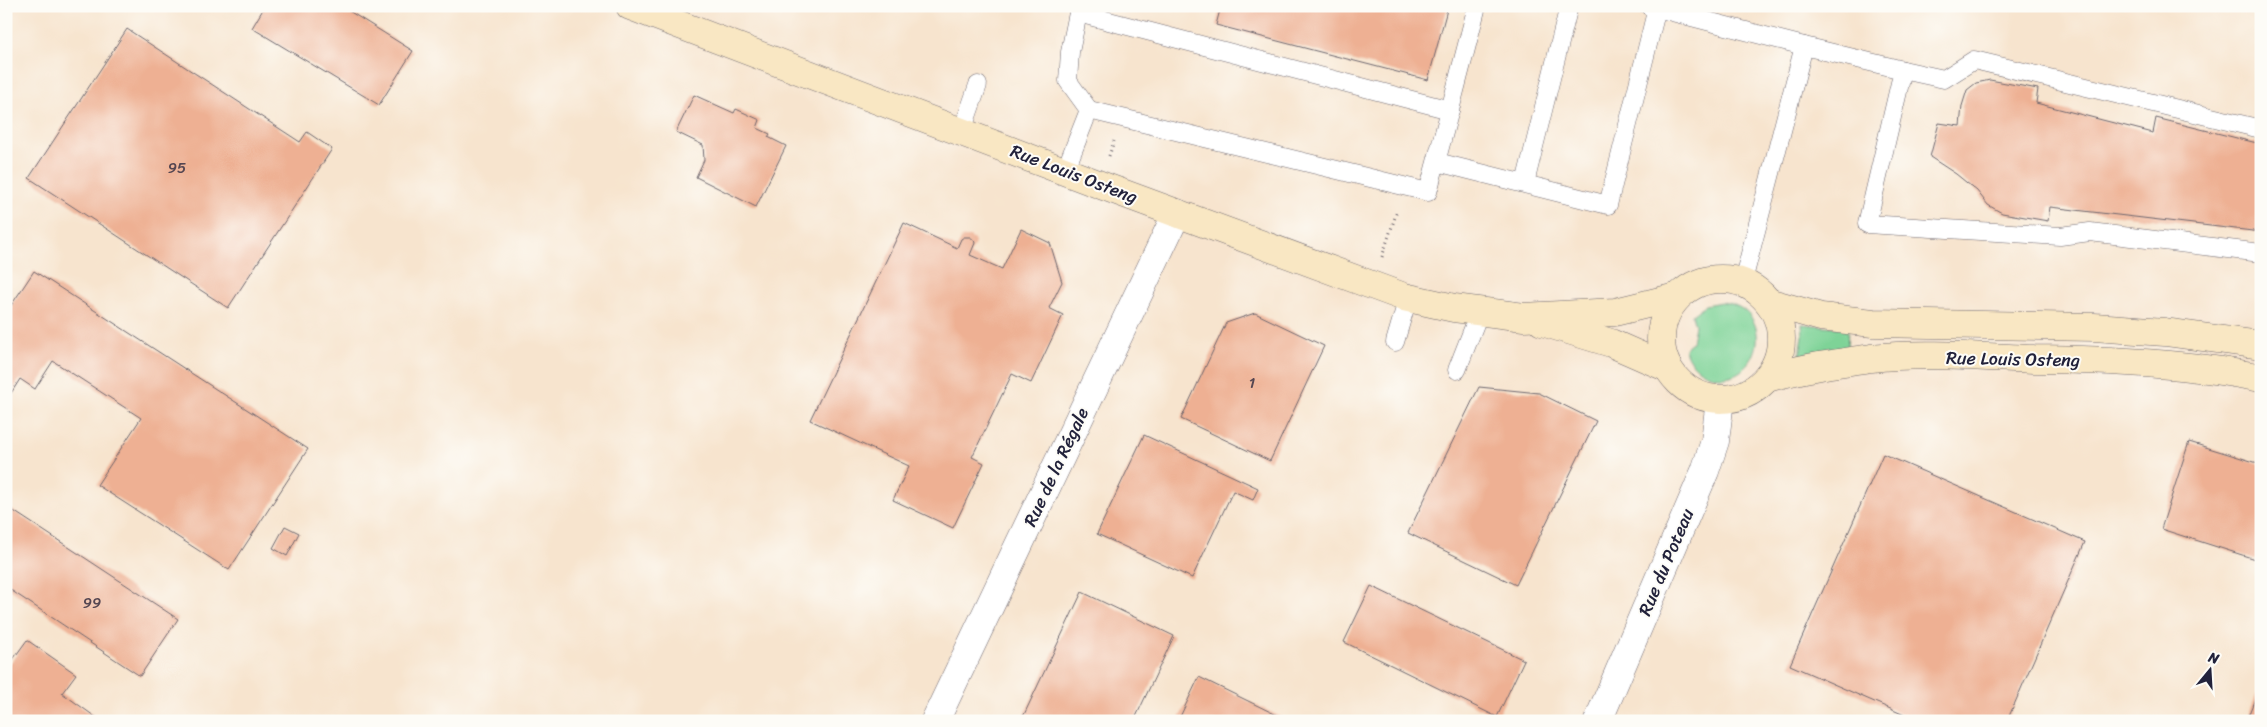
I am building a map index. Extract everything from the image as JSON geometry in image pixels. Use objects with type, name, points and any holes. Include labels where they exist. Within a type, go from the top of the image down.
[{"type":"street","name":"Rue Louis Osteng","points":[[630,6],[1066,172],[1373,287],[1408,298],[1454,308],[1524,316],[1615,312],[1676,297]]},
{"type":"street","name":"Rue de la Régale","points":[[935,721],[1177,213]]},
{"type":"street","points":[[1725,278],[1743,282],[1758,291],[1771,303],[1779,320],[1782,338],[1779,356],[1767,378],[1759,386],[1740,396],[1720,400],[1699,395],[1681,385],[1668,368],[1661,351],[1661,332],[1666,313],[1676,297],[1691,286],[1707,279],[1725,278]]},
{"type":"street","name":"Rue Louis Osteng","points":[[1771,303],[1821,317],[1873,323],[2120,329],[2165,332],[2261,345]]},
{"type":"street","name":"Rue Louis Osteng","points":[[1524,316],[1611,344],[1668,368]]},
{"type":"street","name":"Rue Louis Osteng","points":[[1767,378],[1825,364],[1872,358],[1916,357],[2082,360],[2197,370],[2261,378]]},
{"type":"street","name":"Rue du Poteau","points":[[1598,721],[1705,471],[1715,441],[1720,400]]},
{"type":"lane","points":[[1450,110],[1078,13],[1070,52],[1068,81],[1089,110],[1428,192],[1437,162],[1477,6]]},
{"type":"lane","points":[[1525,183],[1569,6]]},
{"type":"lane","points":[[1437,162],[1608,205],[1653,7],[1944,80],[1974,60],[2261,129]]},
{"type":"lane","points":[[1743,282],[1804,46]]},
{"type":"lane","points":[[1903,70],[1867,224],[2060,236],[2090,232],[2261,254]]},
{"type":"lane","points":[[962,132],[978,85]]},
{"type":"lane","points":[[1066,172],[1089,110]]},
{"type":"lane","points":[[1396,342],[1408,298]]},
{"type":"lane","points":[[1457,370],[1480,311]]},
{"type":"path","points":[[1108,156],[1123,118]]},
{"type":"path","points":[[1382,258],[1399,206]]},
{"type":"green space","points":[[1721,302],[1741,308],[1752,320],[1757,334],[1755,350],[1748,364],[1737,373],[1721,377],[1703,372],[1697,368],[1689,359],[1685,348],[1692,342],[1695,325],[1692,315],[1705,305]]},
{"type":"green space","points":[[1802,324],[1848,328],[1847,352],[1799,359],[1803,336]]},
{"type":"building","points":[[265,6],[341,6],[413,51],[379,105],[252,28]]},
{"type":"building","points":[[1221,6],[1448,6],[1428,80],[1216,25]]},
{"type":"building","points":[[127,29],[300,142],[307,132],[332,149],[228,308],[29,178]]},
{"type":"building","points":[[1990,80],[2038,89],[2036,103],[2153,133],[2156,118],[2261,144],[2261,232],[2050,207],[2048,221],[2002,213],[1988,205],[1977,191],[1956,174],[1930,157],[1939,123],[1960,126],[1962,106],[1967,90],[1976,83]]},
{"type":"building","points":[[694,95],[734,113],[736,109],[760,120],[757,128],[770,134],[768,137],[786,146],[756,207],[696,177],[704,160],[703,145],[676,132]]},
{"type":"building","points":[[904,223],[957,248],[961,239],[970,237],[975,243],[970,255],[1002,269],[1021,229],[1050,243],[1062,282],[1049,308],[1063,315],[1031,383],[1012,374],[972,457],[984,463],[953,528],[893,500],[909,466],[810,420]]},
{"type":"building","points":[[34,271],[308,449],[229,570],[97,485],[141,418],[53,361],[35,389],[20,379],[6,401],[6,313]]},
{"type":"building","points":[[1255,313],[1324,346],[1270,461],[1181,419],[1226,323]]},
{"type":"building","points":[[1479,387],[1539,393],[1596,421],[1516,585],[1408,533]]},
{"type":"building","points":[[1144,435],[1258,488],[1253,500],[1233,491],[1192,578],[1097,534]]},
{"type":"building","points":[[2189,442],[2261,464],[2261,561],[2161,529]]},
{"type":"building","points":[[1883,454],[2085,542],[2007,721],[1918,721],[1790,665]]},
{"type":"building","points":[[6,506],[178,619],[140,676],[6,587]]},
{"type":"building","points":[[285,526],[299,533],[287,556],[273,548]]},
{"type":"building","points":[[1371,586],[1524,660],[1497,717],[1344,642]]},
{"type":"building","points":[[1082,592],[1174,636],[1134,721],[1021,721]]},
{"type":"building","points":[[27,640],[76,674],[62,693],[101,721],[6,721],[6,669]]},
{"type":"building","points":[[1199,677],[1289,721],[1178,721]]},
{"type":"building","points":[[2261,684],[2261,721],[2246,721]]}]
